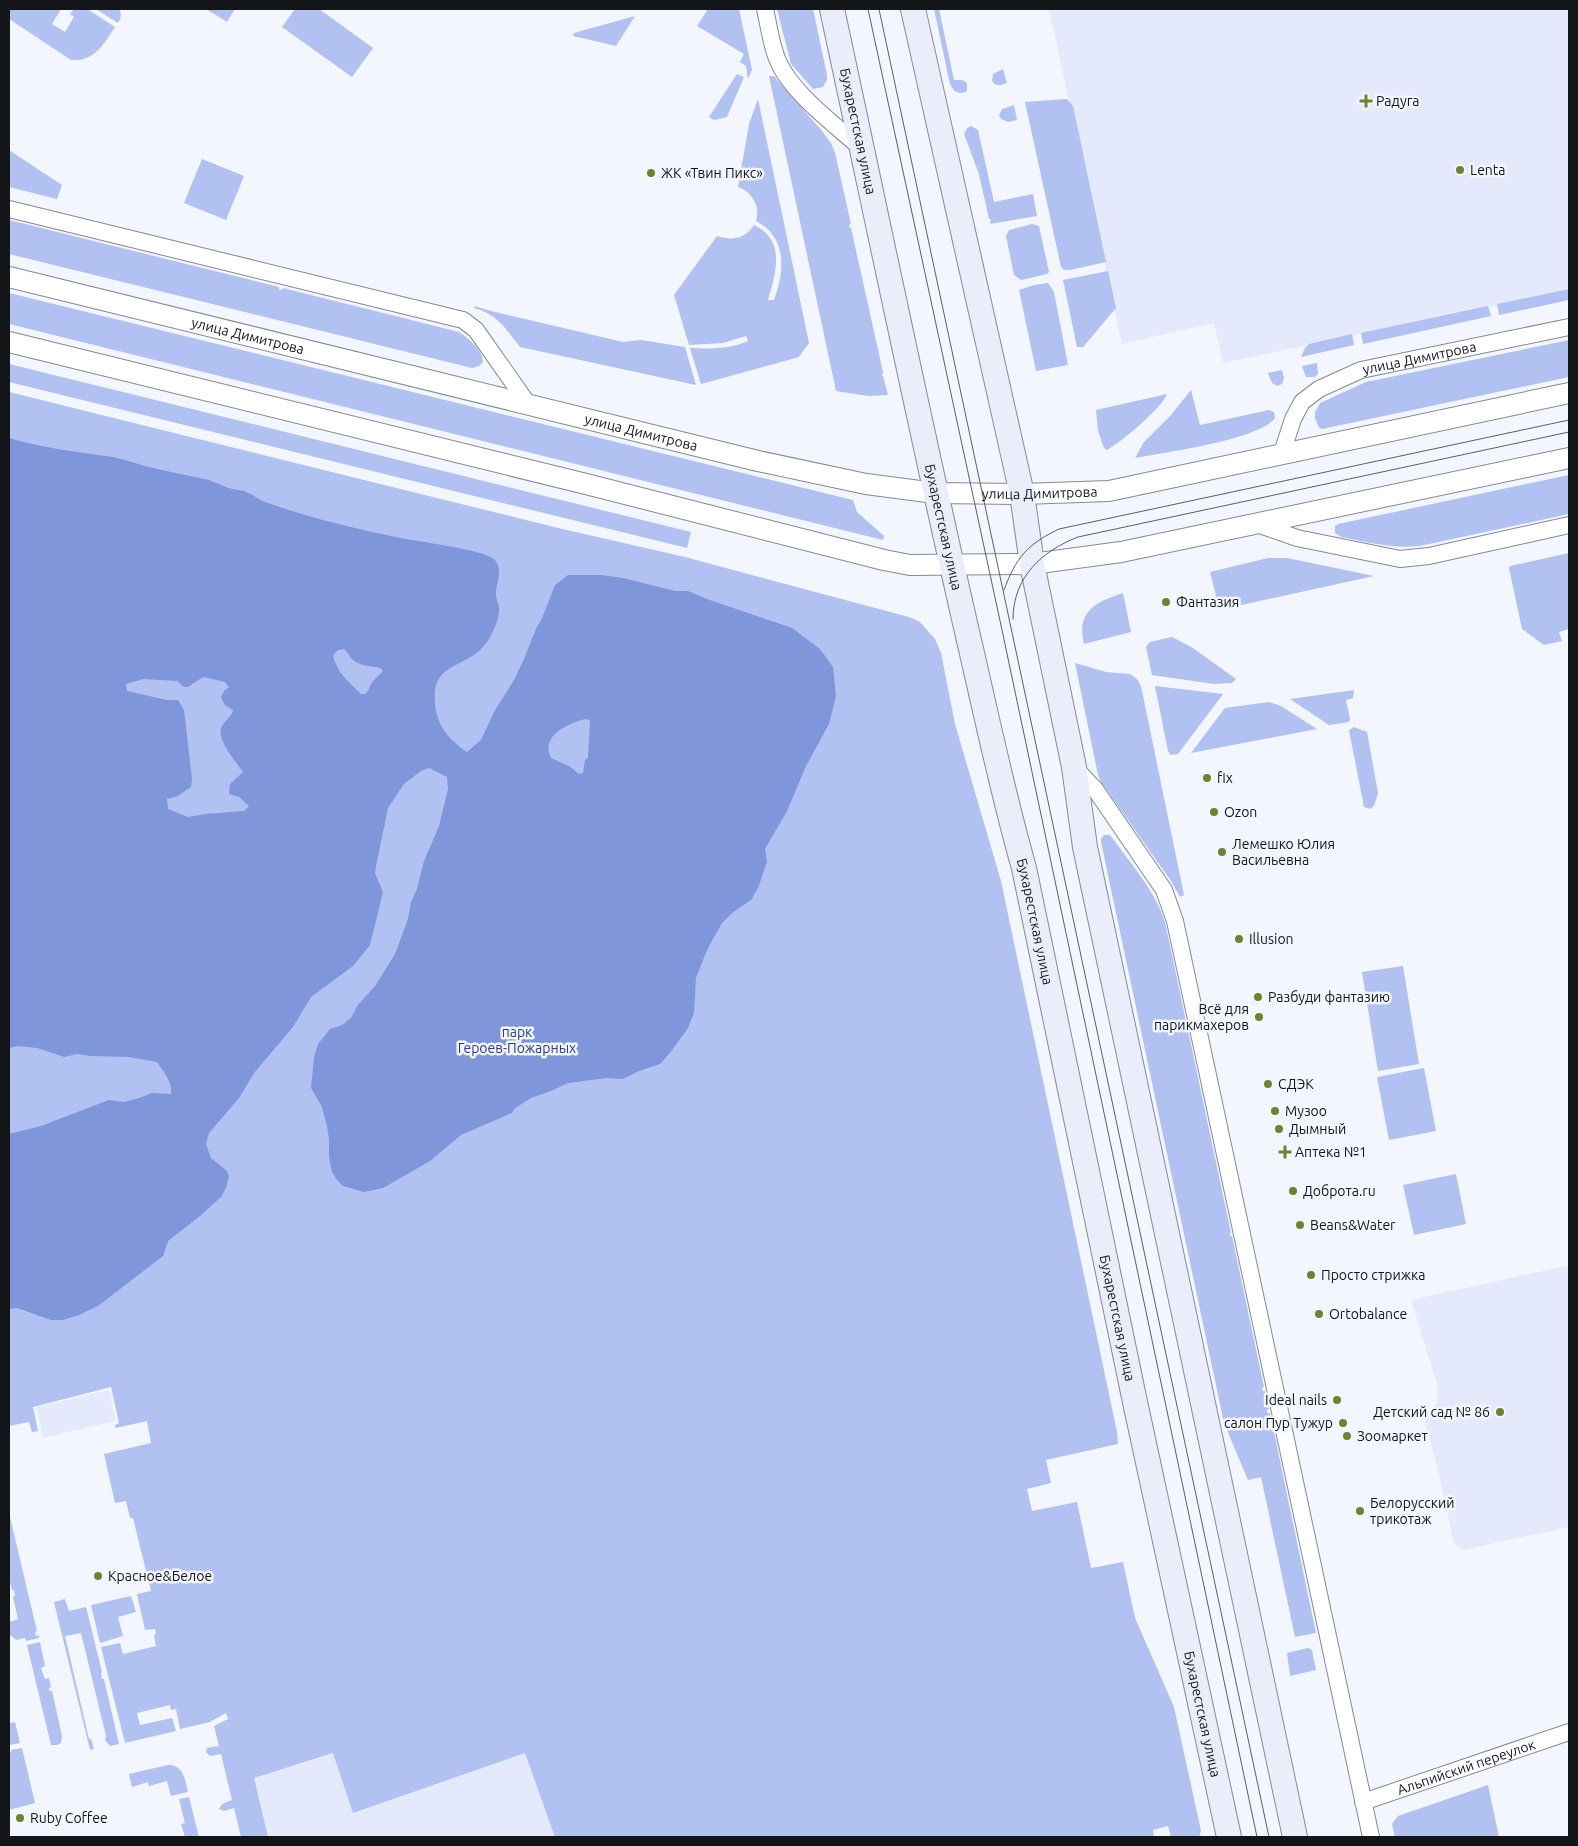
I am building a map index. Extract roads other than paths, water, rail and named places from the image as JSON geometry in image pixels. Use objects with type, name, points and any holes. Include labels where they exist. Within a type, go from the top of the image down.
[{"type":"main road","name":"Бухарестская улица","points":[[832,9],[864,150],[935,493],[1008,811],[1024,868],[1224,1831]]},
{"type":"main road","points":[[913,9],[1022,494],[1032,564],[1074,766],[1085,847],[1295,1837]]},
{"type":"street","points":[[765,9],[773,46],[784,73],[808,100],[864,150]]},
{"type":"street","points":[[9,209],[463,320],[476,330],[528,404]]},
{"type":"street","name":"улица Димитрова","points":[[9,276],[767,463],[866,484],[935,493],[1022,494],[1109,491],[1569,393]]},
{"type":"street","name":"улица Димитрова","points":[[1282,453],[1293,419],[1302,402],[1319,389],[1361,370],[1569,327]]},
{"type":"street","points":[[9,342],[910,565],[1032,564],[1121,552],[1569,458]]},
{"type":"street","points":[[1257,524],[1297,538],[1400,559],[1428,556],[1569,526]]},
{"type":"street","points":[[1074,766],[1095,789],[1164,890],[1175,921],[1371,1837]]},
{"type":"street","name":"Альпийский переулок","points":[[1363,1802],[1569,1732]]},
{"type":"tram line","points":[[868,9],[1002,630],[1257,1837]]},
{"type":"tram line","points":[[879,9],[1269,1837]]},
{"type":"tram line","points":[[1004,590],[1013,569],[1024,553],[1039,540],[1059,529],[1569,420]]},
{"type":"tram line","points":[[1013,619],[1014,604],[1024,578],[1042,558],[1078,537],[1569,432]]},
{"type":"place","name":"Радуга","points":[[1366,101]]},
{"type":"place","name":"Lenta","points":[[1460,170]]},
{"type":"place","name":"ЖК «Твин Пикс»","points":[[651,173]]},
{"type":"place","name":"Фантазия","points":[[1166,602]]},
{"type":"place","name":"fix","points":[[1207,778]]},
{"type":"place","name":"Ozon","points":[[1214,812]]},
{"type":"place","name":"Лемешко Юлия Васильевна","points":[[1222,852]]},
{"type":"place","name":"Illusion","points":[[1239,939]]},
{"type":"place","name":"Разбуди фантазию","points":[[1258,997]]},
{"type":"place","name":"Всё для парикмахеров","points":[[1259,1017]]},
{"type":"place","name":"СДЭК","points":[[1268,1084]]},
{"type":"place","name":"Музоо","points":[[1275,1111]]},
{"type":"place","name":"Дымный","points":[[1279,1129]]},
{"type":"place","name":"Аптека №1","points":[[1285,1152]]},
{"type":"place","name":"Доброта.ru","points":[[1293,1191]]},
{"type":"place","name":"Beans&Water","points":[[1300,1225]]},
{"type":"place","name":"Просто стрижка","points":[[1311,1275]]},
{"type":"place","name":"Ortobalance","points":[[1319,1314]]},
{"type":"place","name":"Ideal nails","points":[[1337,1400]]},
{"type":"place","name":"Детский сад № 86","points":[[1500,1412]]},
{"type":"place","name":"салон Пур Тужур","points":[[1343,1423]]},
{"type":"place","name":"Зоомаркет","points":[[1347,1436]]},
{"type":"place","name":"Белорусский трикотаж","points":[[1360,1511]]},
{"type":"place","name":"Красное&Белое","points":[[98,1576]]},
{"type":"place","name":"Ruby Coffee","points":[[20,1818]]},
{"type":"park label","name":"парк Героев-Пожарных","points":[[517,1040]]}]
